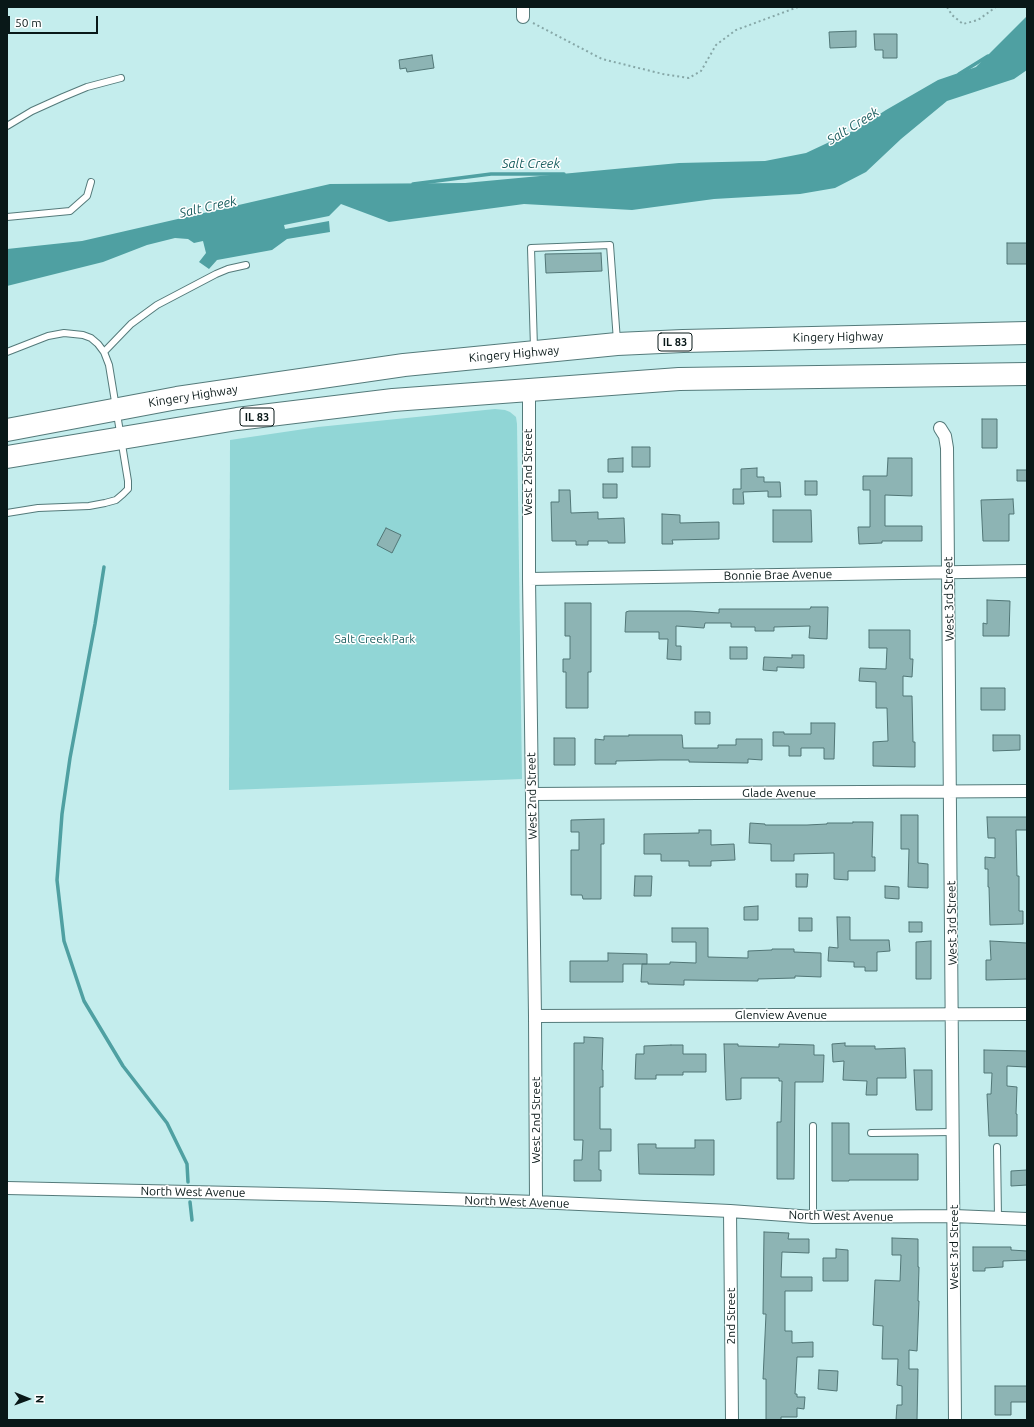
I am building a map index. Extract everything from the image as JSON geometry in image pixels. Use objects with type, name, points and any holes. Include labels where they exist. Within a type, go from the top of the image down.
[{"type":"highway","name":"Kingery Highway","points":[[7,430],[177,398],[404,365],[617,344],[683,341],[1027,333]]},
{"type":"highway","name":"IL 83","points":[[7,457],[237,419],[393,400],[680,379],[1027,374]]},
{"type":"street","name":"West 2nd Street","points":[[529,389],[529,578],[536,1202]]},
{"type":"street","name":"West 3rd Street","points":[[940,428],[945,436],[947,448],[956,1420]]},
{"type":"street","name":"Bonnie Brae Avenue","points":[[529,578],[1027,571]]},
{"type":"street","name":"Glade Avenue","points":[[532,794],[1027,792]]},
{"type":"street","name":"Glenview Avenue","points":[[535,1016],[1027,1014]]},
{"type":"street","name":"North West Avenue","points":[[7,1188],[326,1195],[536,1202],[730,1211],[813,1217],[954,1216],[1027,1219]]},
{"type":"street","name":"2nd Street","points":[[730,1211],[732,1420]]},
{"type":"lane","points":[[7,126],[32,110],[87,87],[121,78]]},
{"type":"lane","points":[[7,217],[70,211],[87,196],[91,182]]},
{"type":"lane","points":[[534,352],[531,248],[610,245],[617,344]]},
{"type":"lane","points":[[104,352],[131,324],[157,306],[216,274],[228,269],[246,265]]},
{"type":"lane","points":[[7,352],[48,336],[64,333],[83,335],[91,338],[98,344],[104,352],[109,365],[128,481],[128,488],[123,494],[116,500],[105,503],[89,506],[38,508],[7,513]]},
{"type":"lane","points":[[813,1217],[814,1126]]},
{"type":"lane","points":[[871,1133],[954,1132]]},
{"type":"lane","points":[[997,1147],[998,1218]]},
{"type":"path","points":[[523,12],[602,59],[663,74],[689,78],[701,71],[716,45],[736,30],[798,7]]},
{"type":"path","points":[[947,7],[952,15],[963,24],[978,20],[996,7]]},
{"type":"green space","name":"Salt Creek Park","points":[[495,409],[510,412],[516,417],[517,424],[522,779],[229,790],[230,440],[318,427]]},
{"type":"shaded area","points":[[1027,16],[1027,70],[1014,79],[947,101],[901,139],[866,172],[835,188],[800,194],[714,199],[632,210],[524,204],[389,222],[341,204],[329,216],[284,225],[285,229],[329,221],[330,232],[287,239],[272,250],[217,260],[209,269],[199,262],[206,253],[203,241],[194,243],[188,239],[175,238],[147,245],[103,262],[7,286],[7,249],[82,241],[330,184],[465,183],[679,163],[765,161],[806,153],[855,130],[938,80],[976,67]]},
{"type":"building","points":[[856,31],[856,47],[830,48],[829,32]]},
{"type":"building","points":[[874,34],[897,34],[897,58],[883,58],[883,50],[875,50]]},
{"type":"building","points":[[432,55],[434,68],[407,72],[406,68],[400,69],[399,60]]},
{"type":"building","points":[[1007,243],[1027,243],[1027,264],[1007,264]]},
{"type":"building","points":[[601,253],[602,271],[546,273],[545,254]]},
{"type":"building","points":[[982,419],[997,419],[997,448],[982,448]]},
{"type":"building","points":[[632,447],[650,447],[650,467],[632,467]]},
{"type":"building","points":[[623,458],[623,472],[608,472],[608,459]]},
{"type":"building","points":[[888,458],[912,458],[912,496],[885,495],[885,526],[922,526],[922,541],[882,541],[882,543],[859,544],[858,527],[870,527],[870,490],[863,490],[863,476],[887,476]]},
{"type":"building","points":[[757,468],[757,477],[764,477],[764,482],[780,482],[781,497],[768,497],[768,491],[743,492],[744,504],[733,504],[733,489],[741,489],[741,469]]},
{"type":"building","points":[[1017,470],[1027,470],[1027,481],[1017,481]]},
{"type":"building","points":[[805,481],[817,481],[817,495],[805,495]]},
{"type":"building","points":[[603,484],[617,484],[617,498],[603,498]]},
{"type":"building","points":[[559,490],[570,490],[571,513],[598,512],[598,519],[624,518],[625,543],[588,541],[588,545],[576,545],[576,541],[552,541],[551,502],[559,502]]},
{"type":"building","points":[[1013,499],[1014,514],[1009,514],[1009,541],[983,541],[981,500]]},
{"type":"building","points":[[773,510],[811,510],[812,542],[773,542]]},
{"type":"building","points":[[662,514],[680,515],[680,523],[719,522],[719,539],[672,540],[673,544],[662,544]]},
{"type":"building","points":[[386,528],[401,535],[392,553],[377,545]]},
{"type":"building","points":[[987,600],[1010,601],[1009,636],[983,636],[983,623],[987,624]]},
{"type":"building","points":[[565,603],[591,603],[591,672],[588,672],[588,708],[566,708],[566,672],[563,672],[563,659],[570,659],[570,636],[565,636]]},
{"type":"building","points":[[811,607],[828,607],[827,639],[809,638],[810,626],[774,627],[774,631],[755,631],[755,627],[731,627],[731,623],[705,623],[704,628],[676,626],[676,646],[681,646],[681,660],[667,659],[668,639],[659,639],[659,632],[625,632],[626,612],[629,611],[689,611],[719,613],[719,609],[810,609]]},
{"type":"building","points":[[869,630],[910,630],[910,659],[913,659],[912,677],[903,676],[903,696],[912,696],[915,767],[873,766],[873,742],[888,741],[887,708],[876,708],[876,682],[859,681],[860,668],[886,669],[887,648],[869,648]]},
{"type":"building","points":[[730,647],[747,647],[747,659],[730,659]]},
{"type":"building","points":[[792,655],[804,655],[804,668],[777,667],[777,671],[763,670],[764,657],[792,658]]},
{"type":"building","points":[[981,688],[1005,688],[1005,710],[981,710]]},
{"type":"building","points":[[695,712],[710,712],[710,724],[695,724]]},
{"type":"building","points":[[811,723],[835,723],[834,759],[824,759],[824,748],[801,748],[801,756],[789,756],[789,746],[773,746],[773,732],[784,732],[784,734],[811,734]]},
{"type":"building","points":[[682,735],[683,748],[718,748],[718,745],[736,745],[736,739],[762,739],[762,760],[748,759],[748,763],[660,760],[616,761],[616,764],[595,764],[595,739],[604,740],[604,736]]},
{"type":"building","points":[[993,735],[1020,735],[1020,750],[993,751]]},
{"type":"building","points":[[554,738],[575,738],[575,765],[554,765]]},
{"type":"building","points":[[901,815],[918,815],[918,863],[928,864],[928,888],[908,887],[909,849],[901,849]]},
{"type":"building","points":[[987,817],[1027,817],[1027,830],[1016,830],[1017,876],[1019,876],[1019,911],[1023,911],[1023,924],[990,925],[988,869],[985,869],[985,857],[995,858],[995,838],[988,838]]},
{"type":"building","points":[[604,819],[604,844],[601,844],[601,899],[583,899],[582,895],[571,895],[571,850],[579,850],[579,832],[571,832],[571,820]]},
{"type":"building","points":[[873,822],[872,857],[875,857],[875,871],[848,871],[848,880],[834,879],[834,853],[794,854],[794,861],[771,861],[771,844],[749,843],[750,823],[765,825],[807,825]]},
{"type":"building","points":[[699,830],[711,830],[711,845],[734,844],[735,860],[711,861],[711,866],[689,866],[689,861],[661,861],[661,854],[644,854],[644,834],[699,833]]},
{"type":"building","points":[[796,874],[808,874],[807,887],[796,887]]},
{"type":"building","points":[[635,876],[652,876],[651,896],[634,896]]},
{"type":"building","points":[[885,886],[899,887],[899,899],[885,898]]},
{"type":"building","points":[[758,906],[758,920],[744,920],[744,907]]},
{"type":"building","points":[[837,917],[850,917],[850,940],[889,940],[890,951],[877,952],[877,971],[865,971],[865,967],[854,967],[854,962],[828,961],[829,947],[838,948]]},
{"type":"building","points":[[799,918],[812,918],[812,931],[799,931]]},
{"type":"building","points":[[909,922],[922,922],[922,932],[909,932]]},
{"type":"building","points":[[672,928],[708,928],[708,957],[748,958],[748,951],[772,949],[794,949],[794,952],[821,953],[821,977],[795,976],[795,978],[758,979],[758,981],[684,980],[684,985],[648,984],[648,982],[641,982],[642,964],[670,964],[670,962],[696,963],[696,942],[672,942]]},
{"type":"building","points":[[931,941],[931,979],[916,979],[916,942]]},
{"type":"building","points":[[990,941],[1027,943],[1027,979],[986,980],[986,960],[991,960]]},
{"type":"building","points":[[608,953],[647,954],[647,964],[623,964],[623,982],[570,982],[570,961],[608,961]]},
{"type":"building","points":[[584,1037],[603,1038],[603,1087],[600,1087],[600,1129],[611,1129],[611,1151],[599,1151],[599,1170],[601,1170],[601,1181],[574,1181],[574,1160],[582,1160],[583,1140],[574,1140],[574,1043],[584,1043]]},
{"type":"building","points":[[845,1043],[845,1046],[875,1046],[875,1049],[905,1048],[906,1078],[877,1078],[877,1095],[866,1095],[867,1081],[843,1080],[844,1061],[833,1062],[832,1044]]},
{"type":"building","points":[[724,1044],[738,1044],[738,1046],[779,1047],[779,1044],[814,1045],[814,1055],[824,1055],[823,1082],[795,1082],[794,1179],[777,1179],[777,1122],[781,1122],[782,1081],[779,1081],[779,1078],[741,1078],[741,1099],[726,1100]]},
{"type":"building","points":[[683,1045],[683,1054],[706,1054],[706,1072],[683,1072],[683,1075],[656,1075],[656,1079],[635,1079],[636,1054],[644,1054],[644,1046]]},
{"type":"building","points":[[984,1050],[1027,1051],[1027,1067],[1007,1066],[1007,1086],[1017,1087],[1017,1136],[989,1136],[987,1094],[991,1094],[992,1073],[984,1073]]},
{"type":"building","points":[[914,1070],[932,1070],[932,1110],[916,1110]]},
{"type":"building","points":[[832,1123],[849,1123],[849,1154],[918,1154],[918,1180],[832,1181]]},
{"type":"building","points":[[695,1140],[714,1140],[714,1175],[639,1174],[638,1144],[656,1144],[656,1148],[695,1148]]},
{"type":"building","points":[[1027,1170],[1027,1185],[1011,1186],[1011,1171]]},
{"type":"building","points":[[764,1232],[789,1233],[788,1239],[809,1239],[809,1253],[782,1252],[781,1277],[812,1277],[812,1291],[785,1291],[785,1331],[792,1331],[792,1343],[813,1342],[813,1357],[797,1357],[795,1394],[797,1394],[797,1397],[805,1397],[804,1409],[797,1408],[797,1417],[781,1417],[781,1420],[766,1420],[766,1379],[763,1379],[766,1314],[763,1314]]},
{"type":"building","points":[[892,1238],[918,1239],[919,1301],[917,1351],[909,1350],[909,1369],[918,1369],[917,1420],[896,1420],[897,1405],[902,1405],[902,1386],[897,1385],[898,1359],[882,1359],[883,1326],[873,1325],[875,1280],[900,1281],[901,1255],[892,1255]]},
{"type":"building","points":[[973,1247],[1011,1247],[1011,1250],[1027,1251],[1027,1260],[1003,1261],[1003,1267],[985,1268],[985,1271],[973,1271]]},
{"type":"building","points":[[836,1249],[848,1250],[848,1281],[823,1281],[823,1258],[836,1258]]},
{"type":"building","points":[[819,1370],[838,1371],[837,1391],[818,1389]]},
{"type":"building","points":[[995,1386],[1027,1386],[1027,1402],[1011,1402],[1011,1415],[995,1415]]},
{"type":"waterway","name":"Salt Creek","points":[[959,74],[988,56]]},
{"type":"waterway","name":"Salt Creek","points":[[413,184],[491,174],[564,174]]},
{"type":"waterway","points":[[104,567],[70,758],[62,814],[57,880],[64,941],[84,1001],[123,1066],[167,1123],[187,1164],[188,1182]]},
{"type":"waterway","points":[[190,1202],[192,1220]]}]
